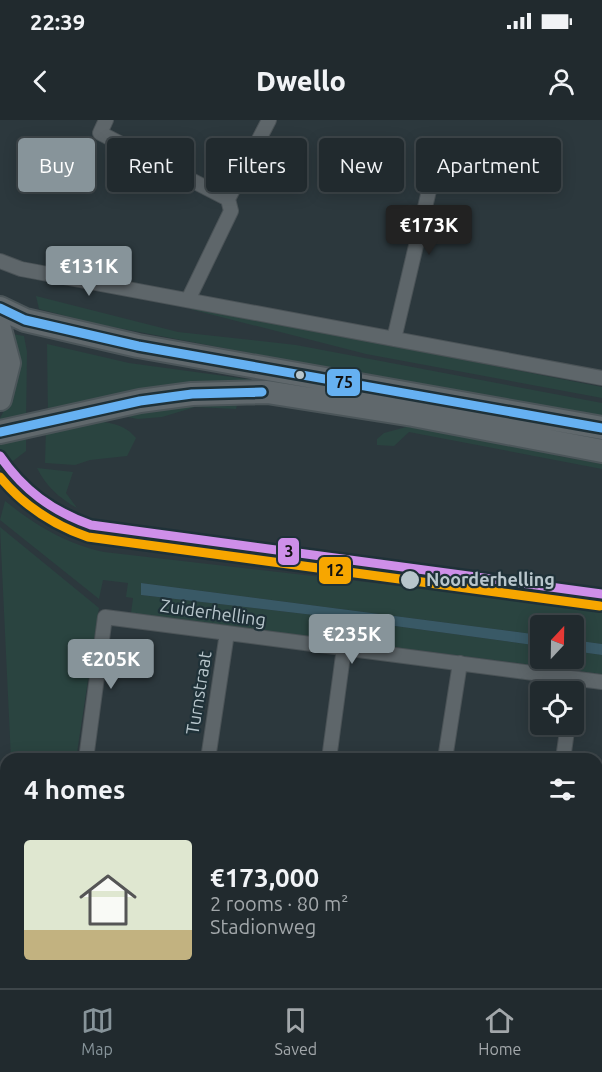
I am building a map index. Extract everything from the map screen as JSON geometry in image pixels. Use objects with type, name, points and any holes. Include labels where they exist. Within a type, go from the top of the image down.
[{"type":"main road","points":[[0,308],[25,320],[138,346],[602,428]]},
{"type":"main road","points":[[0,329],[9,363],[0,399]]},
{"type":"main road","points":[[0,432],[140,401],[192,394],[267,392],[413,415],[602,451]]},
{"type":"street","points":[[106,120],[99,133],[228,199]]},
{"type":"street","points":[[188,300],[231,212],[228,199],[269,120]]},
{"type":"street","points":[[394,339],[429,192]]},
{"type":"street","points":[[0,261],[21,269],[602,378]]},
{"type":"street","name":"Zuiderhelling","points":[[87,753],[105,617],[460,663],[553,681]]},
{"type":"street","name":"Turnstraat","points":[[209,753],[227,633]]},
{"type":"street","points":[[330,753],[344,648]]},
{"type":"street","points":[[446,753],[460,663]]},
{"type":"street","name":"Zuiderhelling","points":[[584,684],[602,682]]},
{"type":"street","points":[[564,753],[566,735]]},
{"type":"street","points":[[0,855],[0,871]]},
{"type":"green space","points":[[36,296],[178,332],[296,345],[602,403],[602,420],[97,324],[39,309]]},
{"type":"green space","points":[[190,306],[602,387],[602,398],[366,354],[190,309]]},
{"type":"green space","points":[[12,334],[24,336],[27,352],[26,421],[0,425],[0,418],[9,402]]},
{"type":"green space","points":[[47,344],[129,363],[298,386],[48,417]]},
{"type":"green space","points":[[224,400],[237,405],[236,409],[195,407],[162,417],[138,419],[111,414]]},
{"type":"green space","points":[[98,421],[124,428],[136,438],[127,456],[90,460],[75,465],[45,463],[46,428]]},
{"type":"green space","points":[[417,424],[526,443],[558,456],[602,464],[602,469],[409,432],[394,446],[377,445],[377,439],[384,433]]},
{"type":"green space","points":[[26,434],[26,451],[0,471],[0,441]]},
{"type":"green space","points":[[37,468],[73,472],[66,493],[77,508],[54,491]]},
{"type":"green space","points":[[5,501],[51,532],[76,544],[104,552],[602,609],[602,644],[584,642],[584,615],[530,615],[530,634],[141,583],[141,595],[322,616],[530,645],[530,665],[131,613],[133,598],[126,597],[128,583],[103,580],[99,599],[0,520]]},
{"type":"green space","points":[[0,527],[99,608],[77,753],[11,753]]},
{"type":"green space","points":[[584,653],[602,655],[602,674],[563,669],[584,669]]},
{"type":"water","points":[[141,583],[530,634],[530,645],[322,616],[141,595]]},
{"type":"water","points":[[584,642],[602,644],[602,655],[584,653]]},
{"type":"transit line","name":"75","points":[[0,308],[25,320],[138,346],[602,428]]},
{"type":"transit line","name":"75","points":[[0,432],[140,401],[192,394],[262,392]]},
{"type":"transit line","name":"3","points":[[0,456],[18,479],[40,498],[64,513],[91,525],[602,594]]},
{"type":"transit line","name":"12","points":[[0,477],[29,506],[63,527],[88,537],[600,606]]},
{"type":"place","name":"Noorderhelling","points":[[410,580]]}]
